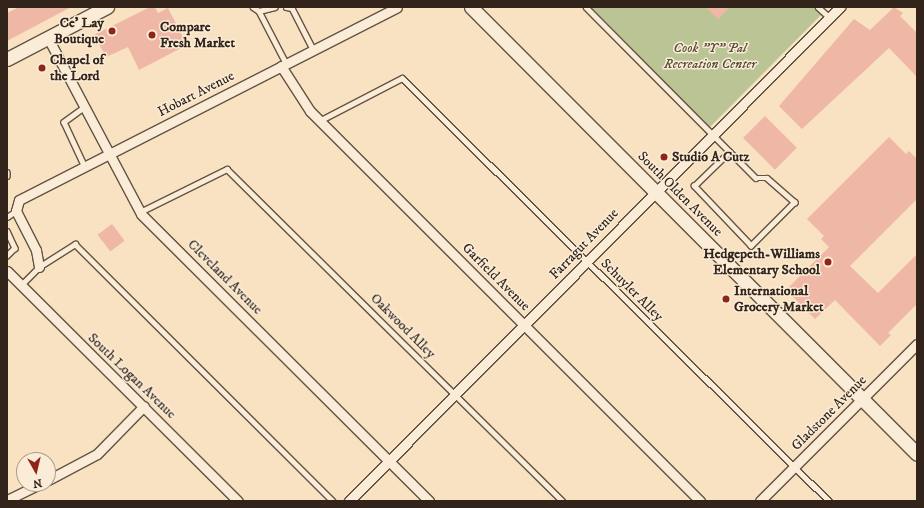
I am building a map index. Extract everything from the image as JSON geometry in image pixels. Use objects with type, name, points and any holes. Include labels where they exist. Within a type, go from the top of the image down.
[{"type":"main road","points":[[7,59],[48,38],[91,10],[107,7]]},
{"type":"main road","name":"South Olden Avenue","points":[[470,7],[917,454]]},
{"type":"street","name":"Hobart Avenue","points":[[16,211],[19,200],[397,7]]},
{"type":"street","name":"Farragut Avenue","points":[[349,501],[389,460],[457,396],[655,192],[840,7]]},
{"type":"street","name":"Cleveland Avenue","points":[[48,38],[140,212],[429,501]]},
{"type":"street","name":"Garfield Avenue","points":[[284,65],[300,100],[319,121],[700,501]]},
{"type":"street","points":[[16,211],[36,250],[39,267]]},
{"type":"street","name":"South Logan Avenue","points":[[7,271],[238,501]]},
{"type":"street","name":"Gladstone Avenue","points":[[760,501],[917,344]]},
{"type":"street","points":[[56,476],[98,454],[144,406]]},
{"type":"street","points":[[7,500],[24,492]]},
{"type":"lane","points":[[253,7],[259,11],[284,65]]},
{"type":"lane","points":[[259,11],[275,7]]},
{"type":"lane","points":[[286,7],[292,8],[313,49]]},
{"type":"lane","points":[[586,7],[714,134],[756,178],[767,178],[795,202],[750,246],[694,186],[730,152]]},
{"type":"lane","points":[[818,7],[829,18]]},
{"type":"lane","name":"Schuyler Alley","points":[[319,121],[402,78],[828,501]]},
{"type":"lane","points":[[85,107],[64,122],[86,167]]},
{"type":"lane","name":"Oakwood Alley","points":[[140,212],[227,169],[562,501]]},
{"type":"lane","points":[[7,217],[16,211]]},
{"type":"lane","points":[[7,231],[15,248],[7,256]]},
{"type":"lane","points":[[22,285],[39,267],[72,245],[334,501]]},
{"type":"green space","name":"Cook \"Y\" Pal Recreation Center","points":[[591,7],[813,7],[821,15],[710,127]]},
{"type":"building","points":[[19,7],[71,7],[7,41],[7,13]]},
{"type":"building","name":"Compare Fresh Market","points":[[150,7],[155,7],[158,13],[168,8],[187,45],[139,70],[128,47],[106,57],[94,35]]},
{"type":"building","points":[[705,7],[730,7],[718,19]]},
{"type":"building","points":[[894,7],[903,13],[900,16],[917,33],[917,77],[889,48],[802,129],[779,106],[854,19],[870,30]]},
{"type":"building","points":[[765,116],[797,148],[775,170],[743,138]]},
{"type":"building","points":[[889,137],[906,154],[909,151],[917,159],[917,199],[850,266],[878,293],[917,254],[917,304],[888,333],[891,335],[880,346],[835,300],[815,319],[786,290],[829,247],[821,239],[824,236],[807,219]]},
{"type":"building","points":[[112,224],[125,241],[110,252],[98,235]]},
{"type":"place","name":"Ce' Lay Boutique","points":[[112,31]]},
{"type":"place","name":"Compare Fresh Market","points":[[152,35]]},
{"type":"place","name":"Chapel of the Lord","points":[[42,68]]},
{"type":"place","name":"Studio A Cutz","points":[[664,157]]},
{"type":"place","name":"Hedgepeth-Williams Elementary School","points":[[828,262]]},
{"type":"place","name":"International Grocery Market","points":[[726,299]]}]
